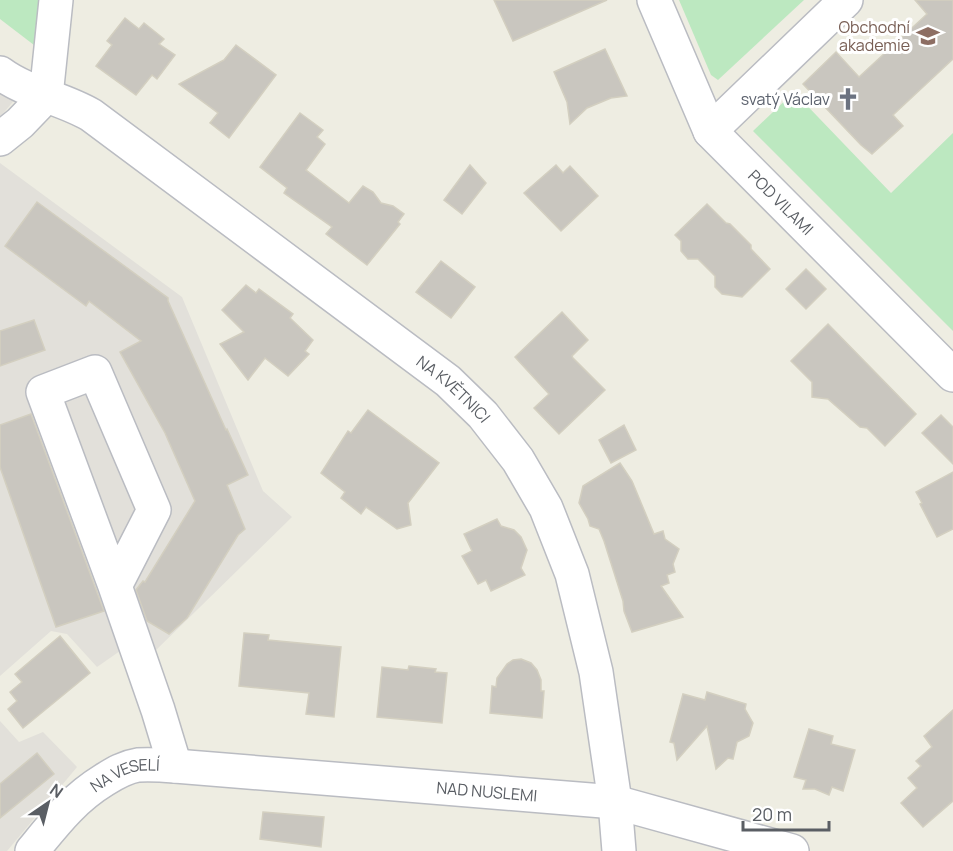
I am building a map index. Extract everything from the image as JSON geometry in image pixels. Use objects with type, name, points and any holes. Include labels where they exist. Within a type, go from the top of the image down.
[{"type":"street","points":[[0,139],[20,123],[46,96],[56,0]]},
{"type":"street","name":"POD VILAMI","points":[[654,0],[710,131],[953,375]]},
{"type":"street","points":[[710,131],[846,0]]},
{"type":"street","name":"NA KVĚTNICI","points":[[0,73],[46,96],[76,106],[91,115],[448,381],[483,415],[518,460],[546,508],[572,574],[596,672],[615,802],[619,851]]},
{"type":"street","points":[[115,585],[154,510],[95,372],[43,392],[115,585],[175,766]]},
{"type":"street","name":"NA VESELÍ","points":[[32,851],[60,816],[80,796],[115,773],[138,765],[175,766]]},
{"type":"street","name":"NAD NUSLEMI","points":[[175,766],[615,802],[792,851]]},
{"type":"shaded area","points":[[0,85],[17,97],[0,117]]},
{"type":"shaded area","points":[[0,163],[182,297],[263,491],[292,517],[153,653],[120,651],[97,667],[67,634],[51,631],[0,676]]},
{"type":"shaded area","points":[[0,721],[19,742],[43,732],[77,767],[7,851],[0,851]]},
{"type":"green space","points":[[0,0],[46,0],[44,15],[34,45],[0,19]]},
{"type":"green space","points":[[679,0],[804,0],[718,80],[711,75]]},
{"type":"green space","points":[[794,92],[891,193],[953,133],[953,331],[753,131]]},
{"type":"building","points":[[494,0],[607,0],[513,41]]},
{"type":"building","points":[[915,0],[953,0],[953,59],[893,115],[903,126],[872,154],[803,84],[836,52],[859,77],[927,14]]},
{"type":"building","points":[[125,18],[139,29],[144,23],[164,39],[159,44],[175,55],[157,79],[152,75],[136,95],[96,66],[112,45],[107,41]]},
{"type":"building","points":[[236,45],[276,75],[229,138],[210,123],[218,113],[179,84],[224,60]]},
{"type":"building","points":[[605,49],[627,96],[611,98],[587,108],[570,124],[567,102],[554,72]]},
{"type":"building","points":[[300,113],[323,130],[317,137],[325,144],[306,170],[349,203],[363,186],[373,192],[381,203],[393,206],[404,214],[398,222],[400,224],[367,265],[326,234],[332,227],[284,193],[287,188],[260,167]]},
{"type":"building","points":[[470,165],[486,183],[462,214],[444,200]]},
{"type":"building","points":[[556,165],[563,173],[570,166],[598,196],[561,231],[524,193]]},
{"type":"building","points":[[37,202],[168,298],[248,475],[227,485],[245,529],[238,535],[187,618],[169,634],[147,621],[136,590],[143,581],[145,582],[195,501],[165,433],[120,352],[141,341],[89,301],[86,306],[5,246]]},
{"type":"building","points":[[707,204],[751,245],[751,249],[770,269],[742,297],[722,294],[715,287],[715,276],[698,259],[688,259],[681,251],[681,241],[675,235]]},
{"type":"building","points":[[441,261],[475,287],[451,318],[416,292]]},
{"type":"building","points":[[806,269],[826,289],[806,309],[786,289]]},
{"type":"building","points":[[246,285],[256,293],[259,289],[293,314],[290,318],[313,340],[305,351],[309,354],[288,376],[265,358],[248,380],[220,344],[244,332],[222,310]]},
{"type":"building","points":[[562,312],[588,340],[572,356],[573,358],[605,390],[559,434],[534,408],[549,394],[515,357]]},
{"type":"building","points":[[34,320],[45,350],[0,366],[0,331]]},
{"type":"building","points":[[828,324],[916,414],[885,446],[867,428],[860,427],[828,399],[812,397],[812,382],[791,361]]},
{"type":"building","points":[[368,410],[439,463],[408,503],[411,525],[397,529],[366,507],[361,514],[341,498],[345,492],[321,473],[348,431],[351,433]]},
{"type":"building","points":[[31,414],[104,611],[56,627],[0,467],[0,425]]},
{"type":"building","points":[[941,415],[953,427],[953,464],[922,433]]},
{"type":"building","points":[[624,425],[636,450],[611,463],[599,440]]},
{"type":"building","points":[[620,463],[632,481],[654,534],[663,531],[665,539],[679,549],[673,564],[675,572],[667,575],[669,583],[661,586],[683,617],[632,632],[604,541],[599,529],[590,526],[579,503],[583,486]]},
{"type":"building","points":[[953,472],[953,529],[937,537],[916,492]]},
{"type":"building","points":[[497,519],[501,526],[514,530],[521,537],[527,550],[521,568],[525,575],[491,591],[486,580],[478,584],[462,556],[472,551],[464,534]]},
{"type":"building","points":[[244,633],[269,635],[268,640],[341,647],[334,717],[306,714],[309,693],[239,686]]},
{"type":"building","points":[[60,636],[90,673],[23,728],[8,709],[17,701],[10,692],[22,682],[15,674]]},
{"type":"building","points":[[521,659],[531,663],[541,680],[541,691],[544,691],[542,718],[490,713],[492,686],[496,687],[497,678],[507,664]]},
{"type":"building","points":[[409,666],[436,669],[435,672],[447,673],[442,723],[377,717],[382,667],[408,670]]},
{"type":"building","points":[[707,692],[746,704],[745,709],[753,723],[749,736],[737,742],[733,759],[728,758],[716,769],[707,726],[677,760],[674,743],[670,742],[683,694],[705,700]]},
{"type":"building","points":[[953,710],[953,801],[923,827],[901,803],[917,788],[908,778],[921,766],[916,761],[932,747],[924,736]]},
{"type":"building","points":[[809,729],[833,736],[831,744],[855,750],[843,791],[832,787],[829,795],[815,789],[803,789],[806,780],[794,777]]},
{"type":"building","points":[[37,753],[54,774],[0,818],[0,784]]},
{"type":"building","points":[[263,812],[324,817],[321,847],[260,839]]},
{"type":"place","name":"Obchodní akademie","points":[[928,36]]},
{"type":"place","name":"svatý Václav","points":[[848,99]]}]
